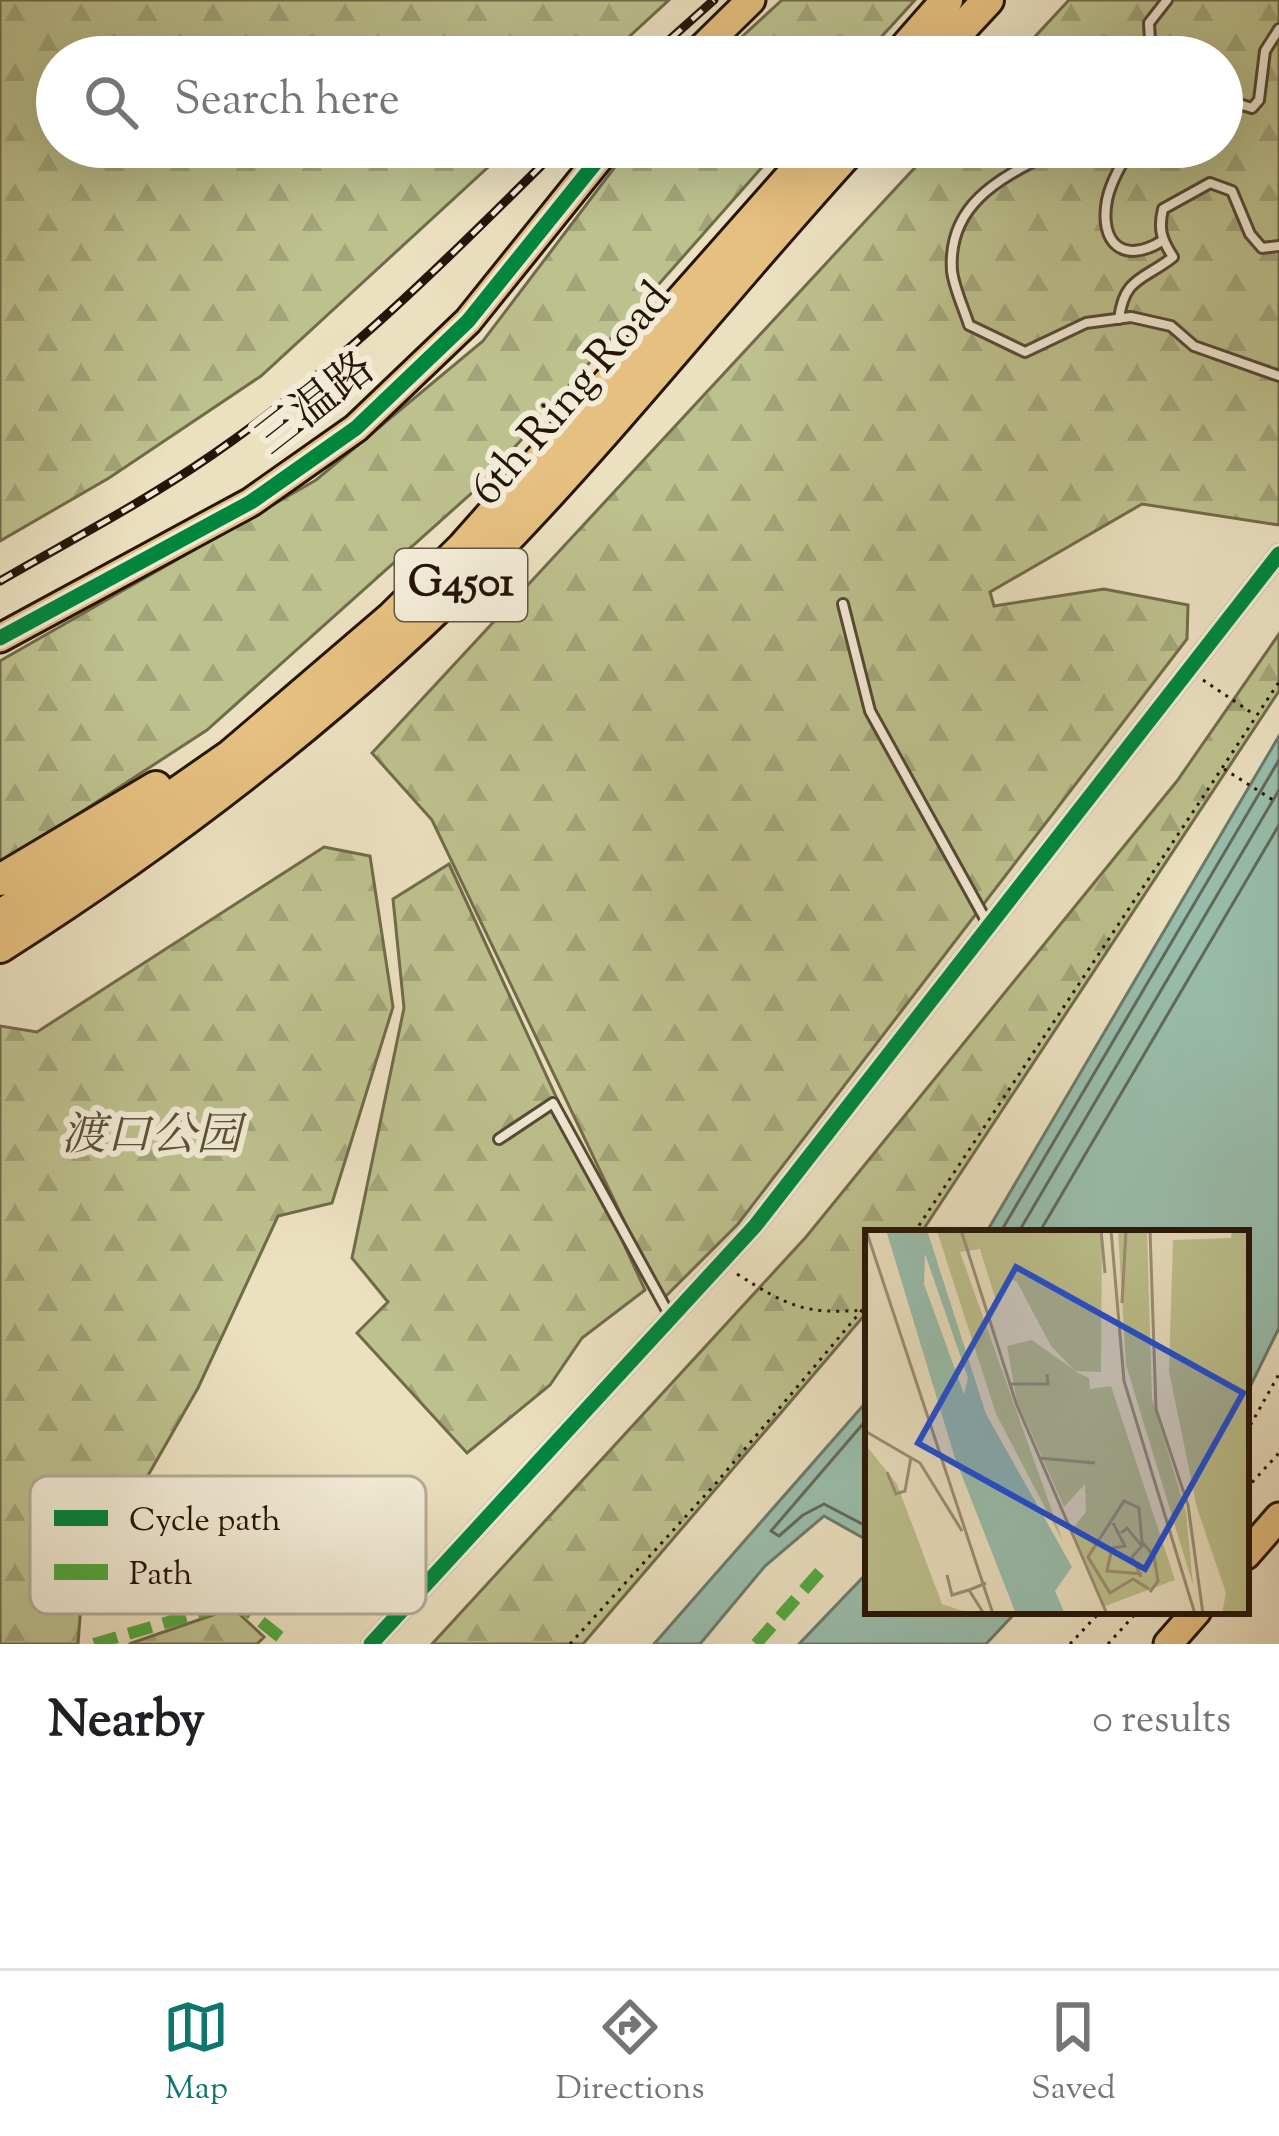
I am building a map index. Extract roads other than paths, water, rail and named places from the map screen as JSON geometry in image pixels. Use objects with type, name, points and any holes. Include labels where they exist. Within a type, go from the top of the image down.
[{"type":"highway","points":[[926,36],[969,5]]},
{"type":"highway","points":[[949,36],[969,5]]},
{"type":"highway","name":"6th Ring Road","points":[[0,916],[146,818],[304,694],[463,547],[798,168]]},
{"type":"highway","name":"6th Ring Road","points":[[0,947],[93,887],[252,772],[438,608],[504,542],[834,168]]},
{"type":"highway","points":[[0,880],[304,694]]},
{"type":"highway","points":[[0,957],[93,887]]},
{"type":"main road","points":[[714,36],[751,0]]},
{"type":"main road","name":"三温路","points":[[0,638],[251,502],[356,428],[468,321],[591,168]]},
{"type":"main road","points":[[1249,1552],[1279,1517]]},
{"type":"main road","points":[[1168,1644],[1194,1614]]},
{"type":"street","points":[[426,1584],[755,1226],[1279,554]]},
{"type":"street","points":[[371,1644],[399,1614]]},
{"type":"lane","points":[[1150,36],[1149,23],[1167,0]]},
{"type":"lane","points":[[1243,105],[1252,108],[1259,100],[1265,51],[1279,29]]},
{"type":"lane","points":[[1022,168],[985,188],[959,224],[952,271],[968,325],[1025,352],[1086,322],[1131,317],[1171,326],[1194,346],[1279,376]]},
{"type":"lane","points":[[1122,168],[1107,197],[1105,229],[1112,242],[1124,250],[1149,249],[1162,241]]},
{"type":"lane","points":[[1119,319],[1126,288],[1173,257],[1162,241],[1163,209],[1210,183],[1232,191],[1250,234],[1262,248],[1279,246]]},
{"type":"lane","points":[[843,604],[870,711],[989,926]]},
{"type":"lane","points":[[499,1139],[553,1103],[670,1318]]},
{"type":"water","points":[[1279,736],[1279,1328],[1249,1389],[1249,1230],[988,1230]]},
{"type":"water","points":[[865,1403],[865,1539],[824,1516],[765,1566],[700,1644],[654,1644]]},
{"type":"water","points":[[865,1575],[865,1614],[1014,1614],[986,1644],[799,1644]]},
{"type":"railway","points":[[674,36],[714,0]]},
{"type":"railway","points":[[0,581],[160,489],[259,421],[393,309],[539,168]]},
{"type":"park label","name":"渡口公园","points":[[151,1138]]}]
